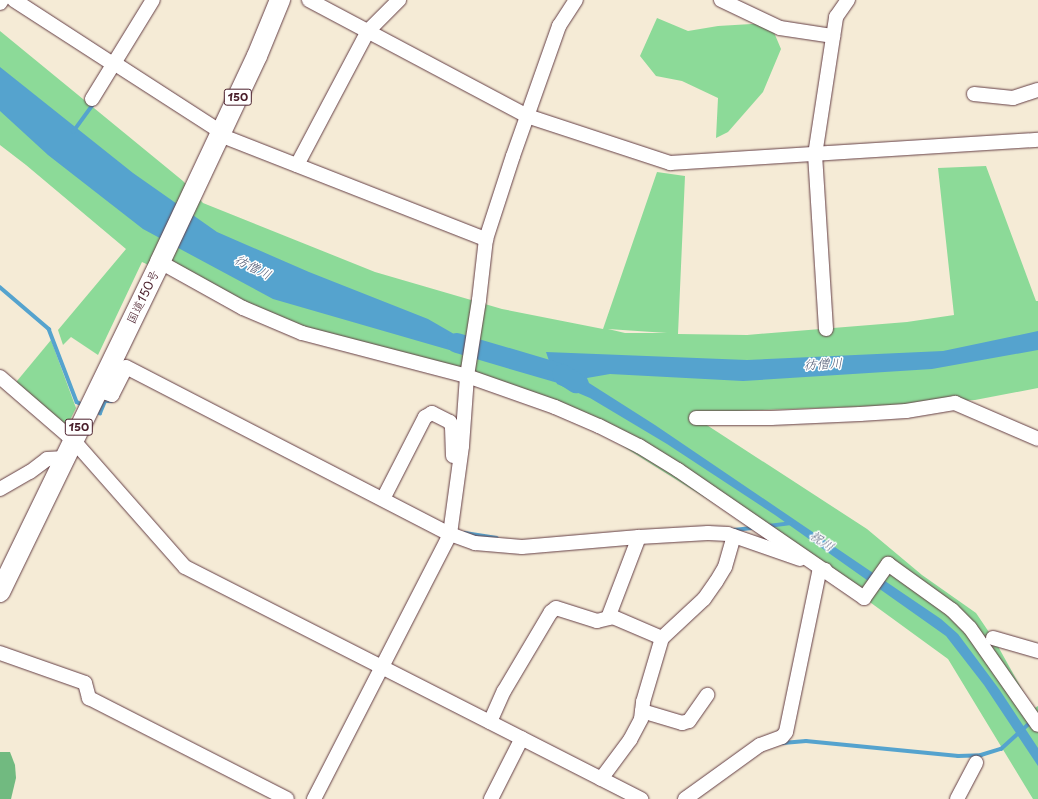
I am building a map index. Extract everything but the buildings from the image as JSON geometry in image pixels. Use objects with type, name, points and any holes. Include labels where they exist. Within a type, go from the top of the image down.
[{"type":"highway","name":"国道150号","points":[[0,592],[160,262],[257,56],[280,0]]},
{"type":"street","points":[[14,0],[117,65],[220,134],[486,239]]},
{"type":"street","points":[[92,99],[117,65],[153,0]]},
{"type":"street","points":[[309,0],[324,4],[368,32],[527,116],[670,163],[1038,140]]},
{"type":"street","points":[[297,165],[368,32],[399,0]]},
{"type":"street","points":[[314,799],[383,667],[451,530],[467,376],[479,300],[486,239],[559,26],[576,0]]},
{"type":"street","points":[[721,0],[780,28],[833,36]]},
{"type":"street","points":[[826,329],[815,155],[836,17],[848,0]]},
{"type":"street","points":[[974,94],[1013,98],[1038,90]]},
{"type":"street","points":[[160,262],[243,308],[302,333],[467,376],[555,407],[632,442],[678,470],[823,568],[864,598],[888,564],[952,610],[970,628],[1038,725]]},
{"type":"street","points":[[97,390],[112,395],[126,367],[475,543],[522,547],[708,533],[734,536],[823,568]]},
{"type":"street","points":[[0,377],[73,440],[186,566],[640,799]]},
{"type":"street","points":[[696,418],[770,418],[860,414],[906,411],[955,403],[1038,440]]},
{"type":"street","points":[[384,496],[425,417],[432,413],[450,422],[452,427],[454,471],[457,480]]},
{"type":"street","points":[[0,489],[30,472],[47,459],[64,458]]},
{"type":"street","points":[[601,779],[630,740],[641,719],[643,702],[662,638],[704,599],[716,582],[726,567],[734,536]]},
{"type":"street","points":[[608,618],[639,537]]},
{"type":"street","points":[[685,799],[760,745],[782,737],[786,732],[819,573],[823,568]]},
{"type":"street","points":[[490,722],[504,691],[551,612],[556,608],[598,621],[613,617],[662,638]]},
{"type":"street","points":[[993,638],[1038,652]]},
{"type":"street","points":[[0,654],[85,683],[89,698],[287,799]]},
{"type":"street","points":[[642,710],[682,723],[689,721],[707,695]]},
{"type":"street","points":[[491,799],[522,738]]},
{"type":"street","points":[[957,799],[976,763]]},
{"type":"green space","points":[[657,18],[688,31],[718,26],[770,23],[781,49],[763,92],[728,132],[716,138],[718,98],[682,81],[656,76],[640,56]]},
{"type":"green space","points":[[0,31],[183,181],[203,203],[375,272],[502,309],[603,329],[657,172],[685,176],[678,334],[747,335],[907,322],[954,315],[938,168],[986,166],[1036,301],[1038,301],[1038,388],[975,400],[878,406],[709,412],[696,418],[867,529],[922,575],[976,613],[995,641],[1033,709],[1038,706],[1038,799],[1033,799],[948,659],[856,592],[549,400],[266,319],[142,262],[98,355],[71,337],[63,345],[58,330],[126,249],[0,145]],"holes":[[[608,329],[667,333],[625,333]]]},
{"type":"green space","points":[[51,340],[76,408],[64,432],[12,387]]},
{"type":"green space","points":[[0,752],[10,752],[15,765],[16,778],[11,799],[0,799]]},
{"type":"water","points":[[0,67],[133,173],[217,232],[309,272],[428,319],[515,369],[273,299],[143,229],[48,155],[0,111]]},
{"type":"water","name":"祝川","points":[[1038,331],[1038,350],[932,369],[743,381],[610,374],[587,378],[589,383],[655,425],[941,619],[958,634],[999,689],[1038,748],[1038,766],[984,685],[946,636],[775,515],[667,444],[590,398],[557,384],[546,352],[747,360],[943,351]]},
{"type":"waterway","points":[[73,132],[94,103]]},
{"type":"waterway","points":[[0,287],[49,329],[77,402],[83,405]]},
{"type":"waterway","name":"彷僧川","points":[[457,343],[562,374],[576,383]]},
{"type":"waterway","points":[[94,410],[100,413],[105,401],[111,401]]},
{"type":"waterway","points":[[768,526],[791,523]]},
{"type":"waterway","points":[[734,530],[754,528]]},
{"type":"waterway","points":[[465,533],[497,538]]},
{"type":"waterway","points":[[783,743],[806,741],[958,756],[981,755],[1001,749],[1031,722]]}]
